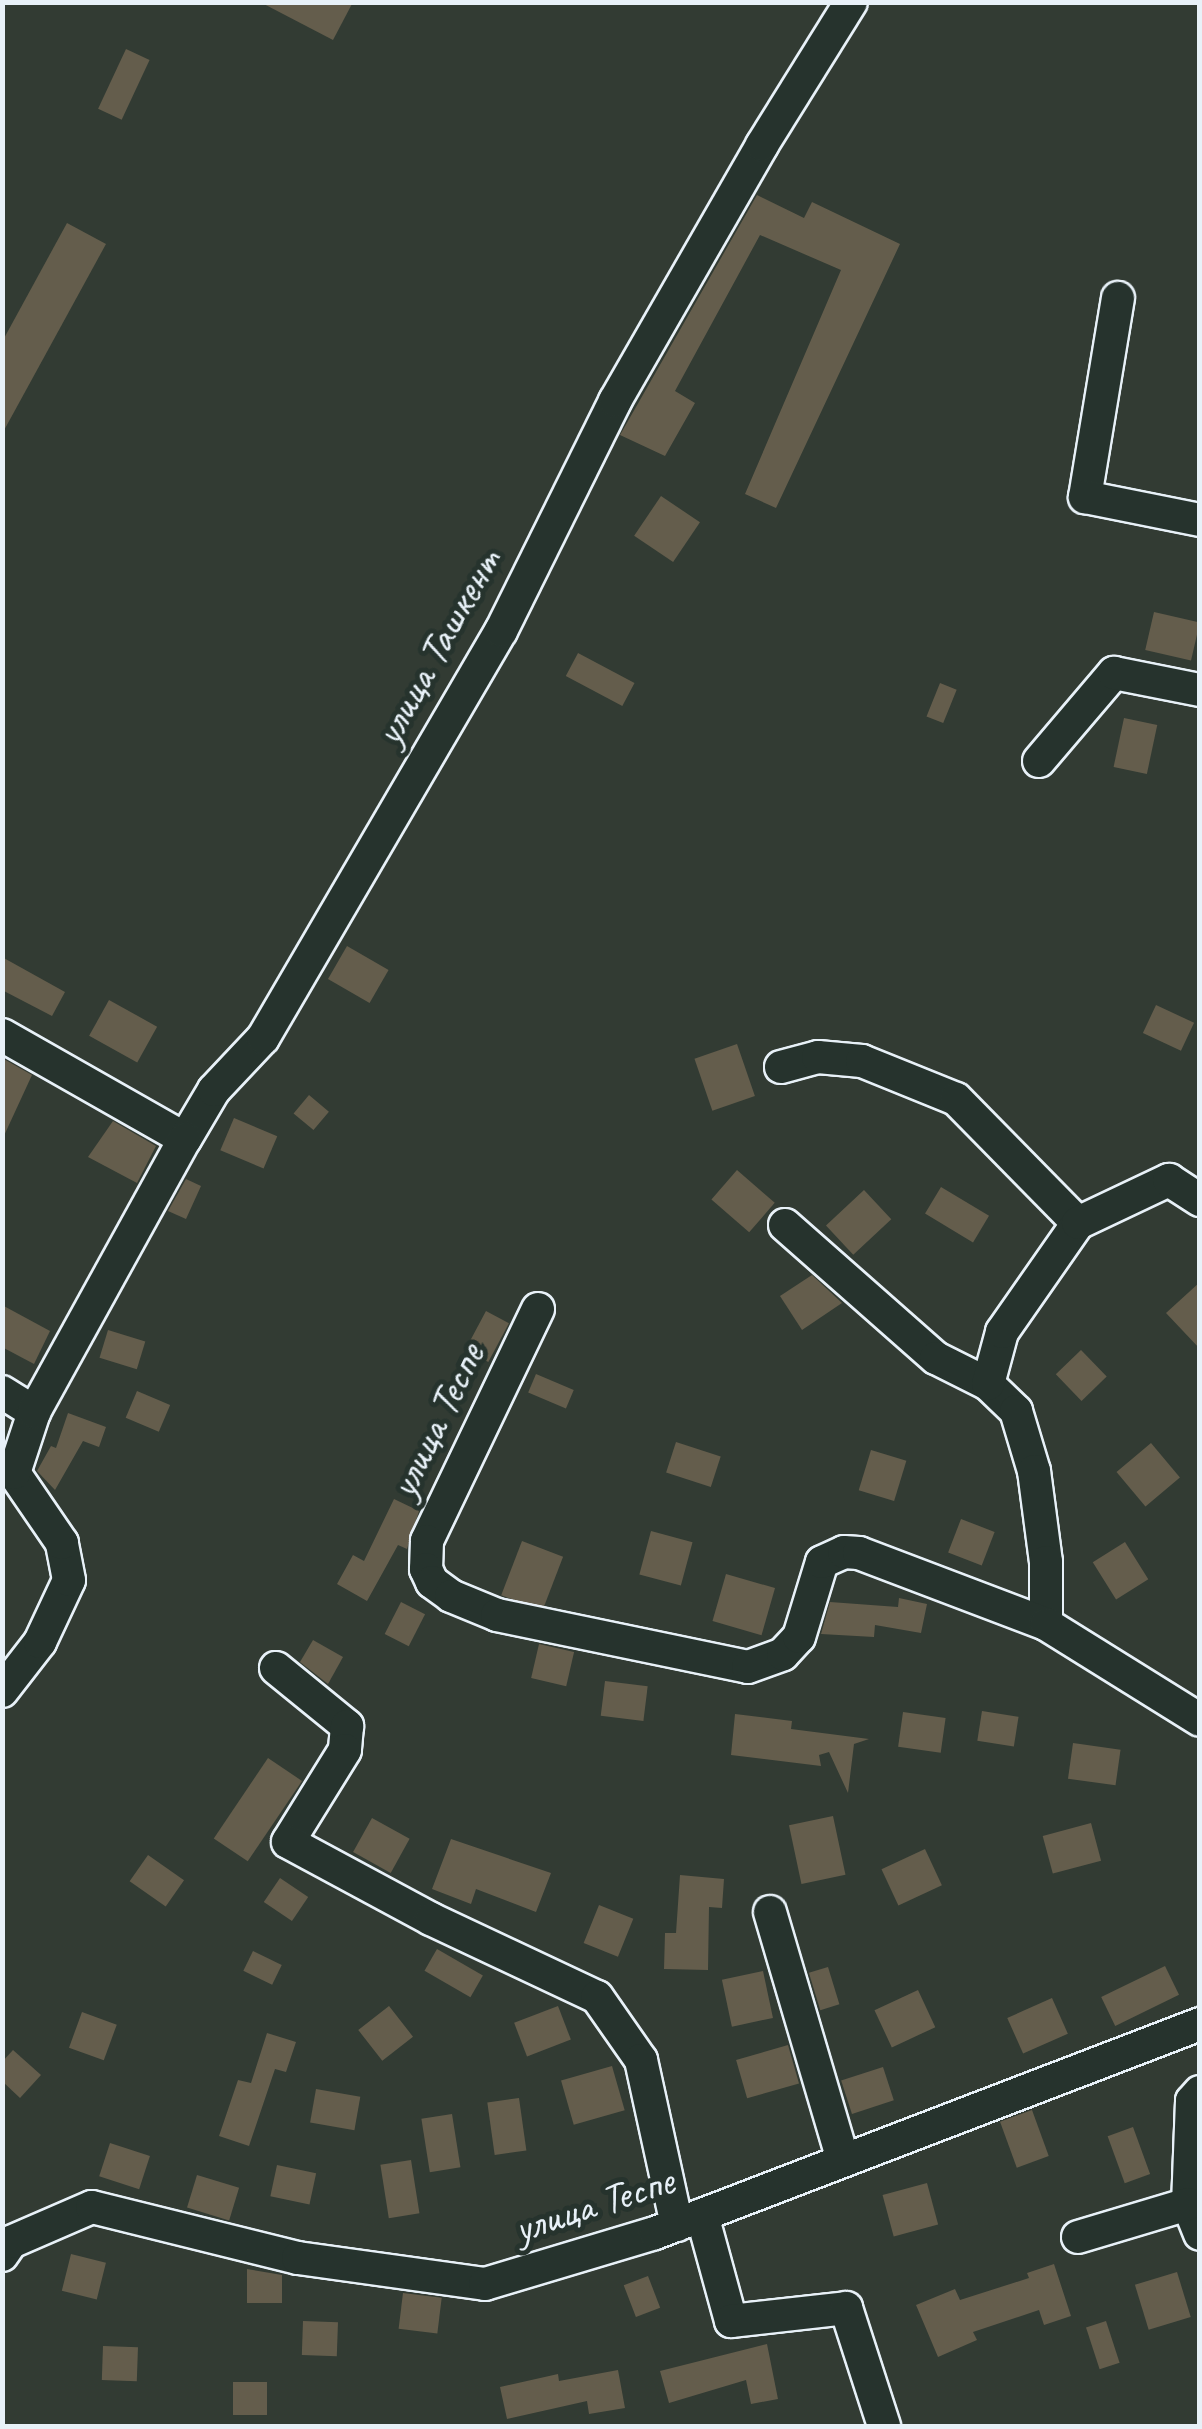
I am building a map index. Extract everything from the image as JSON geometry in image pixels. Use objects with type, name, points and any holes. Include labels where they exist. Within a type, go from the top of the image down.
[{"type":"street","name":"улица Ташкент","points":[[2,1691],[40,1642],[68,1580],[62,1543],[14,1473],[34,1412],[214,1090],[263,1038],[501,631],[615,401],[762,145],[851,2]]},
{"type":"street","points":[[1118,298],[1086,497],[1200,520]]},
{"type":"street","points":[[1039,762],[1114,673],[1200,690]]},
{"type":"street","points":[[2,1035],[186,1139]]},
{"type":"street","points":[[781,1068],[818,1057],[862,1061],[956,1099],[1078,1224]]},
{"type":"street","points":[[988,1384],[1002,1332],[1078,1224],[1169,1180],[1200,1200]]},
{"type":"street","points":[[786,1225],[936,1358],[988,1384],[1016,1410],[1034,1471],[1046,1562],[1046,1624]]},
{"type":"street","name":"улица Теспе","points":[[538,1309],[426,1541],[426,1569],[432,1582],[451,1596],[497,1614],[748,1668],[784,1654],[798,1637],[822,1562],[844,1552],[859,1553],[1046,1624],[1200,1720]]},
{"type":"street","points":[[2,1392],[34,1412]]},
{"type":"street","points":[[276,1668],[348,1726],[345,1750],[288,1842],[431,1919],[597,1996],[641,2060],[689,2220],[731,2321],[846,2308],[884,2426]]},
{"type":"street","points":[[770,1912],[843,2160]]},
{"type":"street","name":"улица Теспе","points":[[2,2256],[11,2242],[92,2207],[298,2258],[486,2284],[689,2220],[1200,2024]]},
{"type":"street","points":[[1078,2237],[1194,2219],[1192,2100],[1200,2092]]},
{"type":"building","points":[[260,2],[353,2],[333,40]]},
{"type":"building","points":[[126,49],[150,60],[122,120],[98,109]]},
{"type":"building","points":[[757,195],[804,218],[812,202],[900,244],[776,508],[745,494],[841,270],[760,235],[675,391],[695,403],[665,456],[620,435]]},
{"type":"building","points":[[67,223],[106,244],[2,434],[2,342]]},
{"type":"building","points":[[661,496],[700,522],[673,562],[634,536]]},
{"type":"building","points":[[1154,612],[1200,623],[1191,661],[1145,650]]},
{"type":"building","points":[[578,653],[635,683],[622,706],[566,676]]},
{"type":"building","points":[[940,683],[957,690],[943,723],[927,716]]},
{"type":"building","points":[[1124,718],[1157,725],[1147,774],[1114,767]]},
{"type":"building","points":[[347,946],[389,970],[370,1003],[328,979]]},
{"type":"building","points":[[2,957],[65,992],[52,1016],[2,990]]},
{"type":"building","points":[[109,1000],[157,1027],[137,1063],[89,1036]]},
{"type":"building","points":[[1156,1005],[1194,1023],[1181,1051],[1143,1033]]},
{"type":"building","points":[[737,1044],[755,1096],[712,1111],[694,1059]]},
{"type":"building","points":[[2,1058],[32,1075],[2,1140]]},
{"type":"building","points":[[309,1095],[329,1112],[313,1130],[294,1113]]},
{"type":"building","points":[[234,1118],[277,1136],[264,1169],[220,1150]]},
{"type":"building","points":[[113,1121],[156,1146],[137,1183],[88,1157]]},
{"type":"building","points":[[737,1170],[775,1203],[749,1232],[711,1199]]},
{"type":"building","points":[[186,1179],[201,1186],[186,1219],[168,1211]]},
{"type":"building","points":[[941,1187],[989,1216],[973,1242],[925,1214]]},
{"type":"building","points":[[864,1190],[891,1219],[853,1255],[826,1225]]},
{"type":"building","points":[[812,1275],[842,1303],[802,1330],[780,1296]]},
{"type":"building","points":[[1200,1282],[1200,1349],[1166,1313]]},
{"type":"building","points":[[2,1305],[50,1331],[34,1364],[2,1347]]},
{"type":"building","points":[[486,1311],[509,1323],[488,1362],[465,1350]]},
{"type":"building","points":[[108,1330],[145,1341],[137,1369],[100,1358]]},
{"type":"building","points":[[1081,1350],[1107,1377],[1082,1401],[1056,1374]]},
{"type":"building","points":[[536,1374],[574,1390],[566,1408],[528,1392]]},
{"type":"building","points":[[137,1391],[170,1405],[159,1432],[126,1418]]},
{"type":"building","points":[[68,1413],[106,1427],[99,1447],[83,1441],[55,1490],[37,1471],[51,1446],[56,1448]]},
{"type":"building","points":[[676,1442],[721,1457],[711,1487],[666,1472]]},
{"type":"building","points":[[1151,1443],[1180,1477],[1145,1506],[1117,1472]]},
{"type":"building","points":[[871,1450],[906,1461],[894,1501],[859,1490]]},
{"type":"building","points":[[394,1499],[419,1511],[407,1549],[398,1545],[367,1601],[337,1584],[353,1555],[364,1561]]},
{"type":"building","points":[[961,1519],[995,1532],[982,1566],[948,1553]]},
{"type":"building","points":[[651,1531],[693,1542],[681,1586],[639,1574]]},
{"type":"building","points":[[522,1541],[563,1557],[542,1611],[501,1595]]},
{"type":"building","points":[[1125,1542],[1148,1579],[1116,1599],[1093,1562]]},
{"type":"building","points":[[726,1574],[775,1588],[762,1635],[712,1621]]},
{"type":"building","points":[[899,1598],[927,1604],[921,1633],[875,1625],[874,1637],[821,1634],[830,1602],[898,1607]]},
{"type":"building","points":[[401,1602],[425,1614],[409,1646],[385,1634]]},
{"type":"building","points":[[313,1640],[343,1657],[328,1684],[300,1662]]},
{"type":"building","points":[[539,1644],[574,1652],[566,1686],[531,1678]]},
{"type":"building","points":[[605,1681],[648,1686],[643,1721],[601,1716]]},
{"type":"building","points":[[982,1711],[1019,1717],[1014,1746],[977,1741]]},
{"type":"building","points":[[903,1712],[946,1718],[941,1753],[898,1747]]},
{"type":"building","points":[[735,1714],[792,1721],[791,1729],[869,1739],[854,1744],[848,1793],[829,1752],[819,1755],[821,1766],[731,1755]]},
{"type":"building","points":[[1073,1743],[1121,1750],[1116,1785],[1068,1779]]},
{"type":"building","points":[[268,1758],[302,1781],[248,1861],[214,1838]]},
{"type":"building","points":[[833,1816],[845,1875],[801,1884],[789,1825]]},
{"type":"building","points":[[372,1818],[410,1839],[391,1873],[353,1852]]},
{"type":"building","points":[[1091,1823],[1101,1861],[1053,1874],[1043,1836]]},
{"type":"building","points":[[451,1839],[551,1873],[536,1912],[476,1889],[471,1904],[432,1889]]},
{"type":"building","points":[[925,1849],[942,1885],[898,1906],[881,1869]]},
{"type":"building","points":[[148,1855],[184,1880],[166,1906],[130,1881]]},
{"type":"building","points":[[680,1875],[724,1879],[722,1908],[709,1907],[708,1970],[664,1969],[665,1933],[676,1933]]},
{"type":"building","points":[[280,1878],[308,1897],[292,1921],[264,1902]]},
{"type":"building","points":[[599,1905],[633,1919],[618,1957],[584,1943]]},
{"type":"building","points":[[437,1949],[483,1976],[470,1997],[425,1971]]},
{"type":"building","points":[[253,1951],[282,1965],[272,1985],[243,1971]]},
{"type":"building","points":[[1165,1966],[1179,1995],[1115,2026],[1101,1997]]},
{"type":"building","points":[[828,1967],[839,2004],[820,2010],[809,1973]]},
{"type":"building","points":[[763,1971],[773,2018],[732,2027],[722,1980]]},
{"type":"building","points":[[918,1990],[935,2027],[892,2047],[874,2010]]},
{"type":"building","points":[[1052,1998],[1068,2034],[1023,2054],[1007,2018]]},
{"type":"building","points":[[389,2006],[413,2037],[382,2061],[358,2030]]},
{"type":"building","points":[[558,2006],[571,2040],[527,2056],[514,2023]]},
{"type":"building","points":[[82,2012],[117,2025],[104,2060],[69,2048]]},
{"type":"building","points":[[267,2033],[296,2042],[286,2072],[275,2069],[249,2146],[219,2136],[238,2080],[251,2083]]},
{"type":"building","points":[[788,2045],[799,2083],[747,2098],[736,2060]]},
{"type":"building","points":[[13,2050],[41,2075],[20,2098],[2,2081],[2,2062]]},
{"type":"building","points":[[612,2066],[625,2110],[574,2125],[561,2081]]},
{"type":"building","points":[[883,2067],[894,2100],[852,2114],[841,2081]]},
{"type":"building","points":[[316,2089],[360,2097],[354,2130],[310,2122]]},
{"type":"building","points":[[519,2098],[526,2150],[495,2155],[487,2102]]},
{"type":"building","points":[[1032,2110],[1049,2156],[1017,2168],[1000,2122]]},
{"type":"building","points":[[452,2114],[460,2167],[430,2172],[421,2119]]},
{"type":"building","points":[[1133,2127],[1150,2174],[1125,2183],[1108,2136]]},
{"type":"building","points":[[110,2143],[150,2156],[139,2189],[99,2176]]},
{"type":"building","points":[[411,2160],[419,2213],[389,2218],[380,2165]]},
{"type":"building","points":[[277,2165],[316,2173],[309,2205],[270,2196]]},
{"type":"building","points":[[197,2175],[239,2188],[229,2220],[187,2208]]},
{"type":"building","points":[[927,2183],[938,2225],[894,2236],[883,2195]]},
{"type":"building","points":[[71,2254],[106,2263],[97,2300],[62,2291]]},
{"type":"building","points":[[1054,2264],[1071,2316],[1044,2325],[1039,2310],[973,2332],[977,2340],[938,2357],[916,2305],[955,2289],[960,2300],[1029,2278],[1027,2273]]},
{"type":"building","points":[[247,2269],[282,2275],[282,2303],[247,2303]]},
{"type":"building","points":[[1177,2272],[1191,2317],[1149,2330],[1135,2285]]},
{"type":"building","points":[[648,2276],[660,2308],[636,2317],[624,2285]]},
{"type":"building","points":[[403,2293],[442,2298],[437,2333],[399,2329]]},
{"type":"building","points":[[303,2321],[338,2322],[337,2356],[302,2355]]},
{"type":"building","points":[[1106,2321],[1120,2363],[1100,2369],[1086,2327]]},
{"type":"building","points":[[767,2344],[778,2399],[751,2404],[746,2380],[669,2403],[660,2371]]},
{"type":"building","points":[[103,2346],[138,2347],[137,2381],[102,2380]]},
{"type":"building","points":[[618,2370],[625,2408],[589,2414],[587,2401],[507,2419],[500,2387],[558,2374],[559,2381]]},
{"type":"building","points":[[233,2382],[267,2382],[267,2415],[233,2415]]}]
